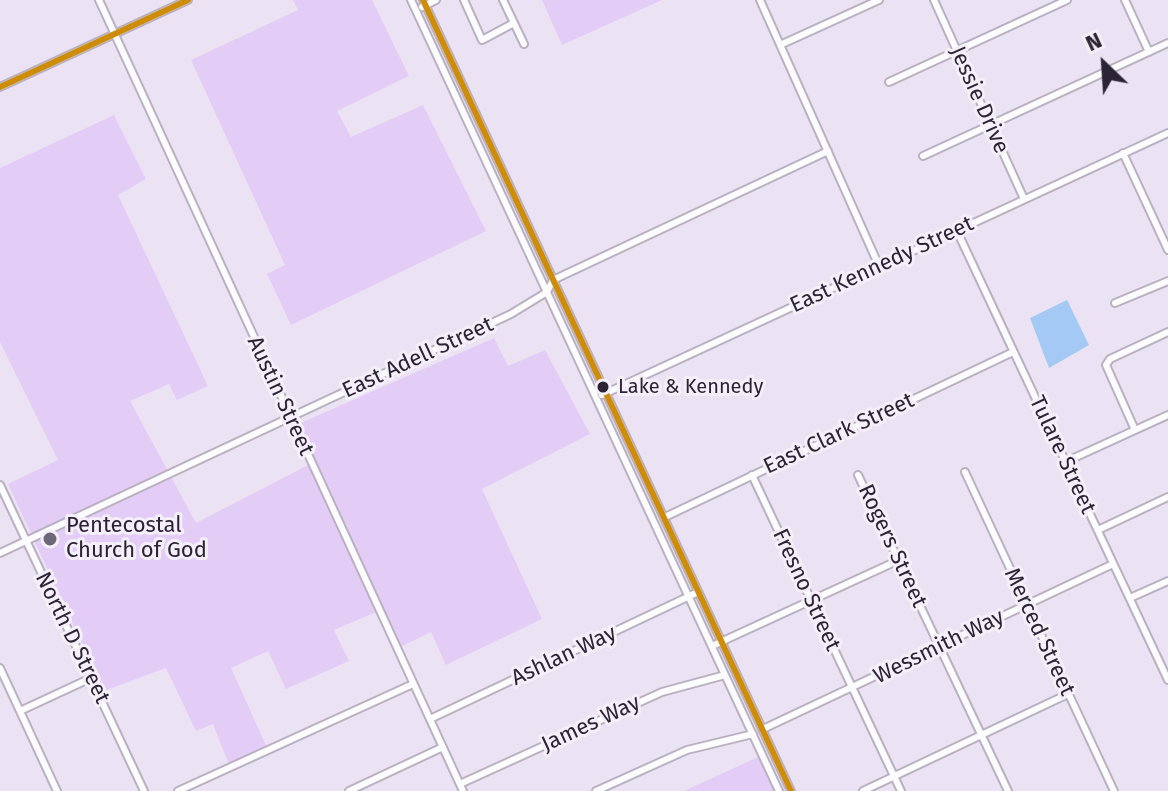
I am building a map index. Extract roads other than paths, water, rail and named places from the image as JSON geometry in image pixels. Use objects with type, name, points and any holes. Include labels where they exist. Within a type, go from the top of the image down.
[{"type":"street","name":"Austin Street","points":[[99,0],[462,788]]},
{"type":"street","points":[[0,87],[188,0]]},
{"type":"street","points":[[411,0],[779,791]]},
{"type":"street","points":[[415,10],[424,3],[436,0]]},
{"type":"street","points":[[464,0],[482,40],[514,23]]},
{"type":"street","points":[[503,0],[524,44]]},
{"type":"street","points":[[760,0],[879,266]]},
{"type":"street","points":[[780,45],[879,0]]},
{"type":"street","name":"Jessie Drive","points":[[934,0],[1024,199]]},
{"type":"street","points":[[889,82],[1067,0]]},
{"type":"street","points":[[1125,0],[1149,52]]},
{"type":"street","points":[[424,3],[791,791]]},
{"type":"street","points":[[923,156],[1168,43]]},
{"type":"street","name":"East Kennedy Street","points":[[595,398],[1168,133]]},
{"type":"street","points":[[547,292],[553,280],[828,151]]},
{"type":"street","points":[[1123,153],[1168,250]]},
{"type":"street","points":[[504,200],[509,186]]},
{"type":"street","name":"Tulare Street","points":[[957,231],[1168,680]]},
{"type":"street","points":[[1115,303],[1168,281]]},
{"type":"street","name":"East Adell Street","points":[[0,553],[511,314],[547,292]]},
{"type":"street","points":[[1135,430],[1106,365],[1110,359],[1168,332]]},
{"type":"street","name":"East Clark Street","points":[[665,517],[1013,352]]},
{"type":"street","points":[[1065,462],[1168,415]]},
{"type":"street","name":"Merced Street","points":[[965,472],[1114,791]]},
{"type":"street","name":"Fresno Street","points":[[752,475],[901,791]]},
{"type":"street","name":"Rogers Street","points":[[858,475],[1008,791]]},
{"type":"street","name":"North D Street","points":[[0,485],[144,791]]},
{"type":"street","points":[[1098,530],[1168,497]]},
{"type":"street","points":[[712,646],[899,560]]},
{"type":"street","name":"Wessmith Way","points":[[763,729],[1113,564]]},
{"type":"street","points":[[1130,598],[1168,581]]},
{"type":"street","name":"Ashlan Way","points":[[430,719],[698,592]]},
{"type":"street","points":[[0,668],[57,791]]},
{"type":"street","name":"James Way","points":[[462,788],[662,692],[725,675]]},
{"type":"street","points":[[20,711],[91,678]]},
{"type":"street","points":[[178,791],[413,684]]},
{"type":"street","points":[[863,791],[1068,694]]},
{"type":"street","points":[[596,791],[687,750],[753,734]]},
{"type":"street","points":[[349,791],[443,747]]},
{"type":"water","points":[[1067,300],[1089,345],[1049,368],[1030,318]]},
{"type":"place","name":"Lake & Kennedy","points":[[603,387]]},
{"type":"place","name":"Pentecostal Church of God","points":[[50,539]]}]
